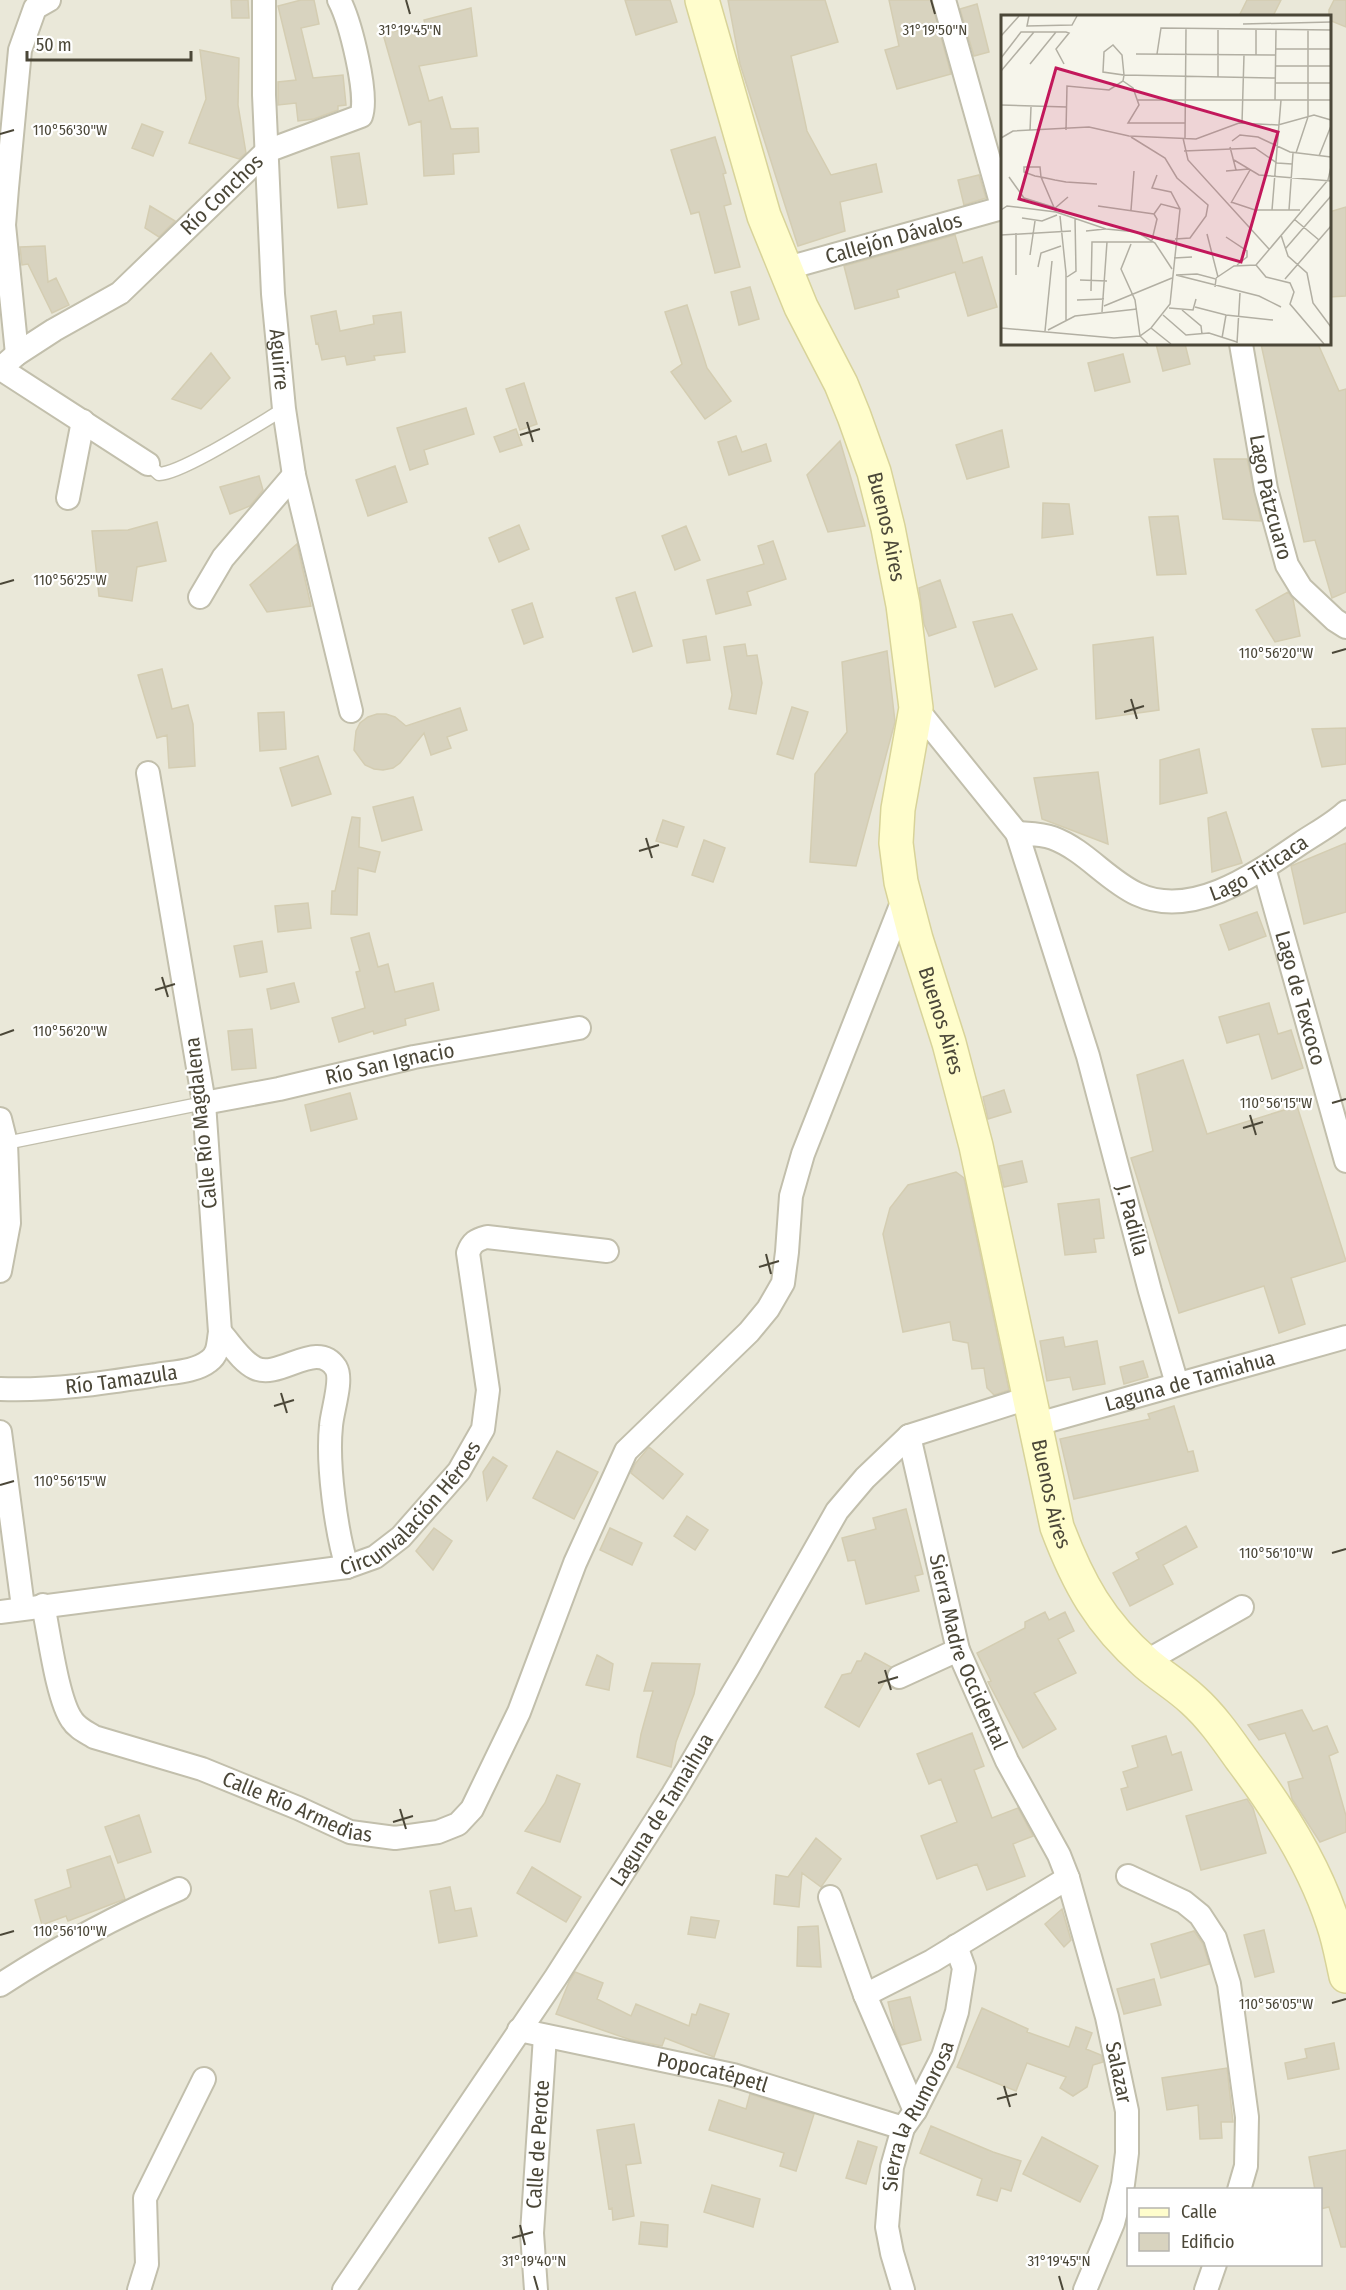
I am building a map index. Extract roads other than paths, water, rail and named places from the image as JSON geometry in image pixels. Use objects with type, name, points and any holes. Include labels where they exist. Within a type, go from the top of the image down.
[{"type":"street","name":"Aguirre","points":[[264,0],[264,95],[273,294],[284,409],[294,476],[351,711]]},
{"type":"street","name":"Río Conchos","points":[[6,364],[120,293],[267,152],[348,123],[363,114],[354,46],[339,0]]},
{"type":"street","name":"Buenos Aires","points":[[702,0],[764,216],[784,269],[841,384],[874,472],[903,605],[916,708],[898,809],[896,843],[905,895],[916,939],[949,1043],[976,1146],[1057,1527],[1071,1565],[1101,1616],[1145,1662],[1193,1700],[1220,1729],[1248,1767],[1304,1856],[1340,1923],[1346,1976]]},
{"type":"street","points":[[944,0],[1001,203]]},
{"type":"street","points":[[42,4],[20,50],[2,226],[6,364],[83,421],[148,464]]},
{"type":"street","name":"Callejón Dávalos","points":[[784,269],[1001,207]]},
{"type":"street","name":"Lago Pátzcuaro","points":[[1241,345],[1266,489],[1287,566],[1300,588],[1346,627]]},
{"type":"street","points":[[68,498],[83,421]]},
{"type":"street","points":[[200,597],[223,558],[294,476]]},
{"type":"street","points":[[916,708],[1017,833]]},
{"type":"street","name":"Calle Río Magdalena","points":[[148,773],[204,1103],[220,1332]]},
{"type":"street","name":"Lago Titicaca","points":[[1017,833],[1054,838],[1074,849],[1137,894],[1162,901],[1189,900],[1224,890],[1264,868],[1346,812]]},
{"type":"street","name":"J. Padilla","points":[[1017,833],[1088,1056],[1177,1384]]},
{"type":"street","name":"Lago de Texcoco","points":[[1264,868],[1346,1161]]},
{"type":"street","name":"Calle Río Armedias","points":[[0,1432],[33,1606],[63,1703],[72,1720],[82,1730],[94,1737],[202,1768],[298,1808],[350,1833],[395,1838],[438,1832],[458,1824],[472,1809],[519,1712],[575,1563],[626,1451],[749,1332],[768,1309],[783,1283],[791,1196],[803,1154],[905,895]]},
{"type":"street","name":"Río San Ignacio","points":[[204,1103],[279,1089],[414,1057],[579,1028]]},
{"type":"street","points":[[0,1119],[6,1143],[9,1223],[0,1271]]},
{"type":"street","name":"Circunvalación Héroes","points":[[0,1612],[347,1567],[375,1557],[401,1537],[459,1471],[483,1429],[488,1390],[468,1253],[470,1246],[476,1240],[487,1237],[607,1251]]},
{"type":"street","points":[[220,1332],[244,1360],[257,1369],[268,1370],[319,1356],[328,1359],[336,1368],[339,1376],[331,1427],[330,1458],[340,1541],[347,1567]]},
{"type":"street","name":"Río Tamazula","points":[[0,1389],[31,1390],[98,1384],[187,1370],[209,1361],[217,1354],[220,1332]]},
{"type":"street","name":"Laguna de Tamiahua","points":[[1031,1412],[1177,1384],[1346,1337]]},
{"type":"street","name":"Laguna de Tamaihua","points":[[344,2290],[556,1977],[673,1794],[837,1511],[865,1478],[909,1436],[1031,1412]]},
{"type":"street","name":"Sierra Madre Occidental","points":[[909,1436],[958,1650],[1007,1761],[1059,1855]]},
{"type":"street","points":[[1145,1662],[1242,1607]]},
{"type":"street","points":[[899,1677],[958,1650]]},
{"type":"street","name":"Salazar","points":[[1059,1855],[1068,1878],[1107,2017],[1127,2111],[1127,2153],[1123,2184],[1113,2223],[1084,2290]]},
{"type":"street","points":[[1128,1876],[1184,1902],[1200,1916],[1215,1938],[1229,1984],[1247,2117],[1246,2166],[1240,2188]]},
{"type":"street","points":[[866,1995],[956,1947],[1068,1878]]},
{"type":"street","points":[[0,1985],[58,1948],[123,1913],[179,1889]]},
{"type":"street","points":[[830,1897],[909,2119]]},
{"type":"street","name":"Sierra la Rumorosa","points":[[903,2290],[887,2227],[892,2167],[909,2119],[943,2056],[957,2012],[964,1968],[956,1947]]},
{"type":"street","name":"Popocatépetl","points":[[519,2030],[733,2075],[909,2119]]},
{"type":"street","name":"Calle de Perote","points":[[536,2290],[532,2233],[545,2036]]},
{"type":"street","points":[[138,2290],[147,2264],[145,2199],[204,2079]]},
{"type":"street","points":[[1206,2290],[1215,2266]]},
{"type":"lane","points":[[148,464],[159,474],[167,473],[201,457],[284,409]]},
{"type":"lane","points":[[6,1143],[204,1103]]}]
